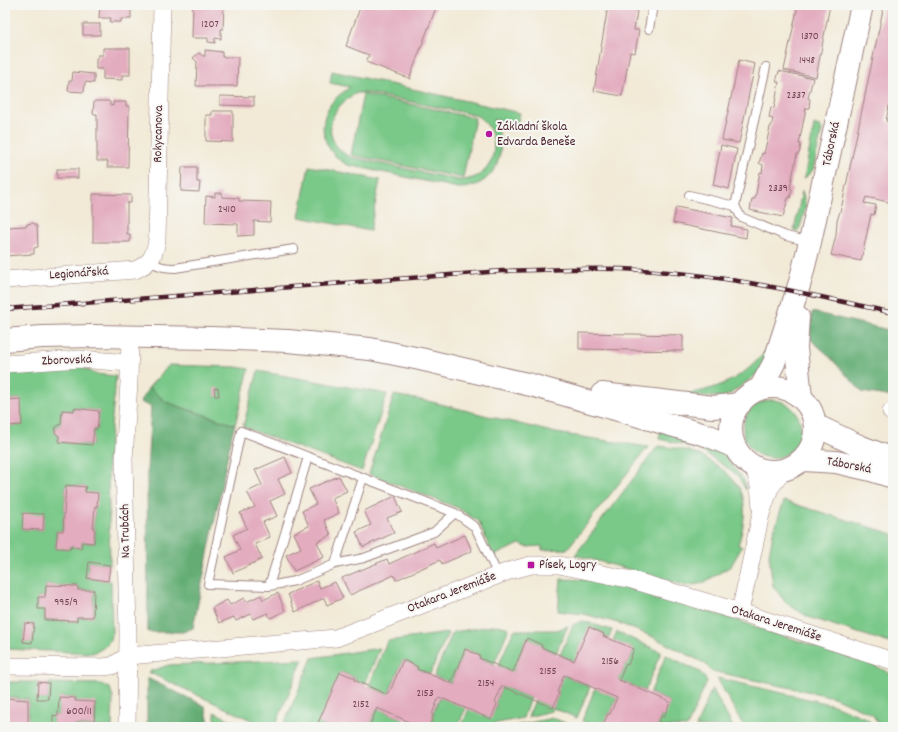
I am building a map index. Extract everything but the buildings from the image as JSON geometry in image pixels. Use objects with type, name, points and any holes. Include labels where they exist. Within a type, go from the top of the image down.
[{"type":"main road","name":"Táborská","points":[[761,387],[774,363],[800,282],[862,5]]},
{"type":"main road","name":"Táborská","points":[[800,282],[796,348],[801,398]]},
{"type":"main road","points":[[5,340],[42,337],[130,336],[268,340],[370,349],[531,385],[709,436],[735,448]]},
{"type":"main road","points":[[531,385],[712,407],[740,404]]},
{"type":"main road","points":[[774,386],[785,389],[801,398],[810,409],[815,425],[814,441],[804,460],[784,471],[769,472],[754,467],[743,460],[735,448],[731,433],[733,418],[740,404],[748,394],[761,387],[774,386]]},
{"type":"main road","name":"Táborská","points":[[815,425],[859,446],[893,459]]},
{"type":"main road","name":"Táborská","points":[[804,460],[836,462],[893,477]]},
{"type":"street","name":"Rokycanova","points":[[150,261],[155,252],[157,240],[162,5]]},
{"type":"street","name":"Legionářská","points":[[5,280],[135,270],[143,267],[150,261]]},
{"type":"street","name":"Na Trubách","points":[[127,727],[128,656],[124,459],[130,364],[130,336]]},
{"type":"street","name":"Zborovská","points":[[5,364],[80,359],[130,364]]},
{"type":"street","points":[[754,467],[759,486],[761,514]]},
{"type":"street","points":[[740,612],[761,514],[770,488],[784,471]]},
{"type":"street","name":"Otakara Jeremiáše","points":[[5,666],[102,667],[112,666],[128,656],[336,638],[498,575],[531,565],[559,565],[632,580],[740,612],[893,661]]},
{"type":"lane","points":[[649,28],[653,5]]},
{"type":"lane","points":[[766,67],[736,206],[741,217],[786,236],[810,242]]},
{"type":"lane","points":[[689,196],[736,206]]},
{"type":"lane","points":[[150,261],[157,266],[164,268],[175,268],[294,249]]},
{"type":"lane","points":[[455,513],[434,532],[364,558],[335,564],[295,581],[269,586],[208,584],[241,431],[308,458],[455,513],[475,527],[498,575]]},
{"type":"lane","points":[[269,586],[308,458]]},
{"type":"lane","points":[[335,564],[363,478]]},
{"type":"green space","points":[[332,71],[520,113],[517,124],[493,119],[498,131],[500,154],[491,175],[482,182],[471,187],[458,188],[348,165],[340,160],[329,148],[325,140],[323,124],[325,115],[333,101],[350,87],[330,83]],"holes":[[[357,93],[367,93],[475,115],[488,126],[494,142],[492,159],[482,173],[468,179],[459,180],[350,157],[340,150],[334,142],[331,133],[331,124],[339,107],[347,99]]]},
{"type":"green space","points":[[363,94],[475,118],[463,178],[351,155]]},
{"type":"green space","points":[[814,125],[820,126],[822,130],[813,170],[804,179]]},
{"type":"green space","points":[[309,166],[380,180],[370,231],[299,217]]},
{"type":"green space","points":[[802,191],[806,206],[800,227],[797,231],[794,231]]},
{"type":"green space","points":[[812,312],[893,331],[893,397],[862,392],[826,353],[810,339]]},
{"type":"green space","points":[[770,345],[763,368],[730,394],[723,397],[676,396],[705,390],[729,381],[751,366],[761,357]]},
{"type":"green space","points":[[75,364],[96,374],[116,376],[108,459],[110,565],[89,562],[87,578],[111,581],[112,633],[105,646],[92,653],[5,649],[5,426],[22,425],[20,399],[5,400],[5,370]],"holes":[[[74,408],[99,411],[97,429],[94,429],[92,445],[59,442],[59,436],[55,433],[56,427],[61,424],[62,410],[74,411]],[[66,485],[86,487],[85,492],[96,507],[95,506],[93,529],[95,530],[94,543],[82,542],[81,548],[70,546],[70,549],[56,547],[57,531],[63,531]],[[44,514],[43,530],[22,529]],[[46,585],[77,586],[78,590],[94,590],[93,617],[77,617],[77,621],[45,620],[45,609],[38,608],[38,597],[45,597]],[[25,624],[34,624],[32,642],[23,642]]]},
{"type":"green space","points":[[169,365],[236,367],[249,369],[235,425],[166,402],[149,387]]},
{"type":"green space","points":[[258,371],[387,394],[362,471],[243,427]]},
{"type":"green space","points":[[149,387],[166,402],[235,425],[193,628],[183,632],[148,632],[147,471],[151,407],[140,402]]},
{"type":"green space","points":[[394,395],[432,402],[556,433],[648,447],[567,549],[542,550],[542,546],[526,547],[520,544],[493,556],[479,522],[458,508],[369,474]]},
{"type":"green space","points":[[766,400],[778,400],[793,408],[801,423],[801,435],[793,450],[778,458],[766,458],[751,450],[743,435],[743,423],[751,408]]},
{"type":"green space","points":[[661,429],[722,450],[729,462],[744,480],[746,490],[737,475],[698,448],[659,439]]},
{"type":"green space","points":[[658,446],[677,448],[703,457],[727,473],[739,487],[742,494],[744,520],[738,545],[742,547],[731,566],[703,583],[687,586],[575,555]]},
{"type":"green space","points":[[784,501],[893,534],[893,644],[808,617],[786,603],[773,586],[769,555],[773,533]]},
{"type":"green space","points":[[561,579],[593,580],[619,585],[733,619],[878,667],[893,675],[893,727],[876,727],[878,723],[872,714],[834,697],[713,672],[704,663],[651,636],[618,623],[584,614],[558,611]]},
{"type":"green space","points":[[582,621],[612,630],[609,638],[603,636],[604,633],[589,627],[575,661],[560,655],[573,625]]},
{"type":"green space","points":[[498,625],[509,628],[494,664],[479,658],[480,655],[465,649],[451,683],[434,676],[453,632]]},
{"type":"green space","points":[[568,626],[556,653],[541,647],[541,645],[527,638],[513,673],[498,666],[514,630],[557,630]]},
{"type":"green space","points":[[617,632],[661,652],[645,691],[619,680],[634,650],[613,640]]},
{"type":"green space","points":[[448,633],[430,674],[417,669],[418,667],[403,660],[388,695],[369,686],[387,641]]},
{"type":"green space","points":[[380,648],[365,684],[355,681],[355,678],[341,672],[319,723],[327,727],[283,727],[312,658]]},
{"type":"green space","points":[[666,655],[700,672],[707,681],[687,727],[657,727],[661,716],[663,717],[670,702],[650,693]]},
{"type":"green space","points":[[303,659],[275,727],[266,727],[148,672],[169,665]]},
{"type":"green space","points":[[564,675],[590,687],[577,718],[553,708],[559,693],[557,692]]},
{"type":"green space","points":[[147,678],[205,706],[210,727],[147,727]]},
{"type":"green space","points":[[717,678],[834,705],[868,719],[871,722],[868,727],[744,727]]},
{"type":"green space","points":[[5,682],[38,682],[38,699],[48,699],[49,683],[101,684],[110,688],[113,697],[112,727],[73,727],[73,725],[94,726],[95,703],[75,701],[75,698],[60,697],[58,716],[53,715],[53,727],[5,727],[28,726],[28,699],[19,700],[19,698],[5,698]]},
{"type":"green space","points":[[502,686],[530,698],[523,718],[478,727],[461,727],[469,709],[491,718]]},
{"type":"green space","points":[[595,688],[617,697],[610,714],[608,714],[602,727],[597,727],[582,721]]},
{"type":"green space","points":[[712,688],[733,727],[696,727]]},
{"type":"green space","points":[[440,697],[466,708],[457,727],[429,727],[434,715],[432,714]]},
{"type":"green space","points":[[535,700],[553,708],[551,711],[528,717]]},
{"type":"green space","points":[[377,708],[403,719],[400,727],[372,727],[370,725]]},
{"type":"green space","points":[[214,712],[246,727],[217,727]]},
{"type":"green space","points":[[553,718],[575,727],[509,727]]},
{"type":"railway","points":[[5,309],[502,271],[606,269],[641,270],[705,276],[799,292],[893,313]]},
{"type":"place","name":"Základní škola Edvarda Beneše","points":[[489,134]]},
{"type":"place","name":"Písek, Logry","points":[[531,565]]}]
